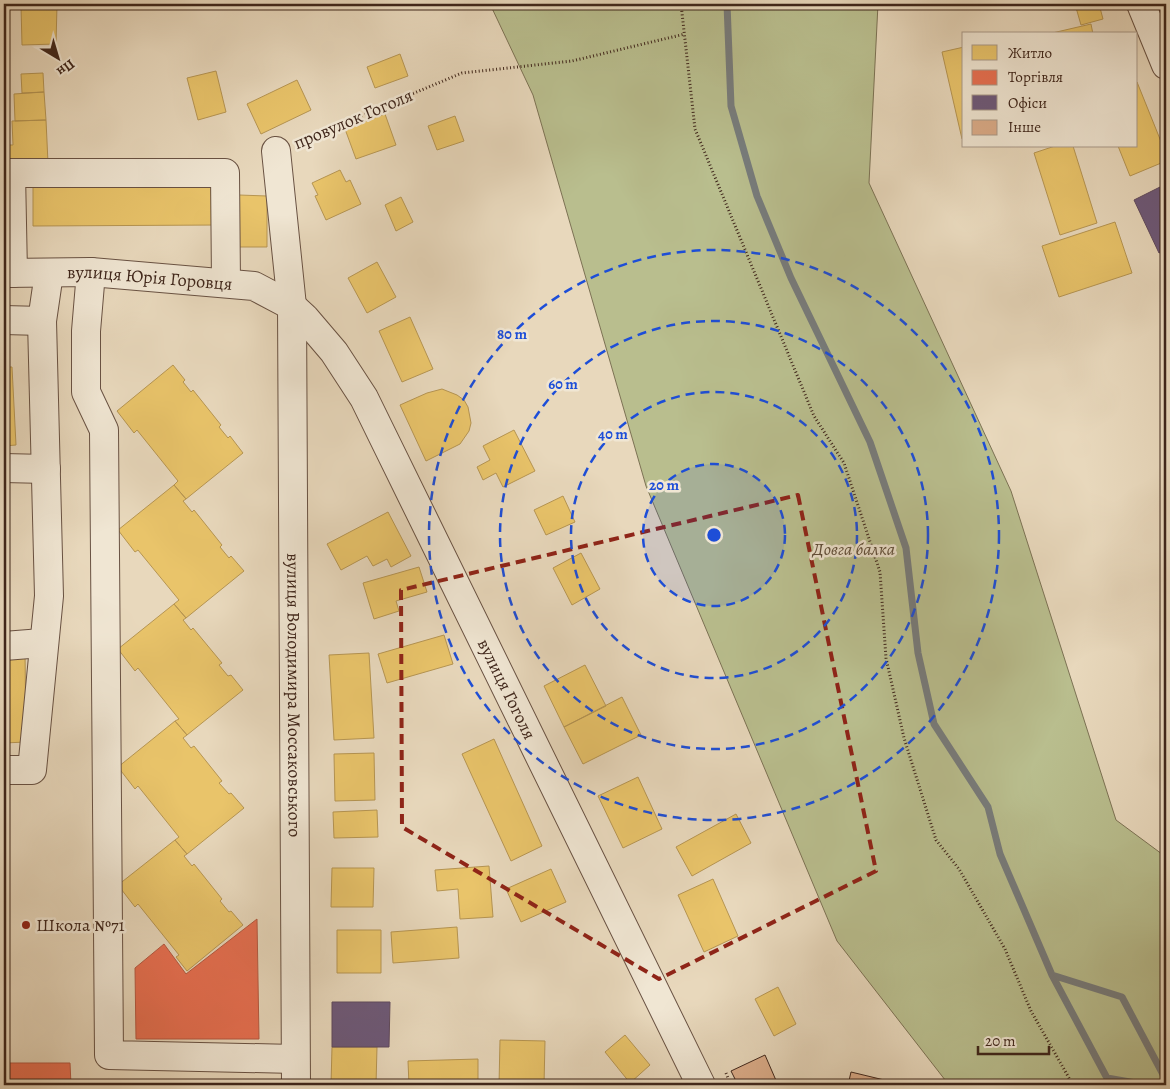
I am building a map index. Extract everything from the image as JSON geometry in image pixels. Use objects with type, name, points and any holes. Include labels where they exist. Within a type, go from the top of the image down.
[{"type":"street","points":[[1141,4],[1166,65]]},
{"type":"street","name":"провулок Гоголя","points":[[276,151],[292,306]]},
{"type":"street","points":[[8,273],[11,172],[225,173],[226,283]]},
{"type":"street","points":[[4,770],[32,770],[49,596],[42,321],[49,272]]},
{"type":"street","points":[[91,272],[86,331],[86,392],[104,430],[109,1055],[295,1072]]},
{"type":"street","name":"вулиця Юрія Горовця","points":[[8,273],[91,272],[254,286],[292,306]]},
{"type":"street","name":"вулиця Володимира Моссаковського","points":[[292,306],[295,1072]]},
{"type":"street","name":"вулиця Гоголя","points":[[292,306],[334,352],[364,398],[701,1085]]},
{"type":"street","points":[[4,320],[42,321]]},
{"type":"street","points":[[4,468],[46,469]]},
{"type":"street","points":[[4,646],[42,644]]},
{"type":"path","points":[[681,4],[695,129],[814,416],[844,463],[880,572],[886,658],[904,738],[936,840],[959,869],[1005,949],[1031,1011],[1073,1085]]},
{"type":"path","name":"провулок Гоголя","points":[[276,151],[462,73],[572,61],[685,34]]},
{"type":"path","points":[[726,1072],[731,1085]]},
{"type":"highlighted area","points":[[798,495],[876,871],[659,979],[402,827],[401,590]]},
{"type":"green space","name":"Довга балка","points":[[490,4],[878,4],[869,183],[1011,491],[1116,820],[1166,857],[1166,1085],[949,1085],[837,941],[646,486],[533,95]]},
{"type":"building: Житло","points":[[1075,4],[1099,4],[1103,19],[1081,25]]},
{"type":"building: Житло","points":[[57,5],[56,44],[22,45],[21,6]]},
{"type":"building: Житло","points":[[1091,24],[1093,32],[1057,32]]},
{"type":"building: Житло","points":[[962,47],[962,139],[942,52]]},
{"type":"building: Житло","points":[[400,54],[408,76],[375,88],[367,67]]},
{"type":"building: Житло","points":[[216,71],[226,112],[198,120],[187,78]]},
{"type":"building: Житло","points":[[43,73],[44,92],[22,93],[21,74]]},
{"type":"building: Житло","points":[[297,80],[311,110],[261,134],[247,104]]},
{"type":"building: Житло","points":[[1138,84],[1166,154],[1166,161],[1130,176],[1119,148],[1138,148]]},
{"type":"building: Житло","points":[[44,92],[46,120],[15,121],[14,94]]},
{"type":"building: Житло","points":[[385,114],[396,145],[356,159],[345,129]]},
{"type":"building: Житло","points":[[455,116],[464,141],[437,150],[428,126]]},
{"type":"building: Житло","points":[[46,120],[48,163],[7,165],[6,145],[13,145],[12,121]]},
{"type":"building: Житло","points":[[1049,148],[1074,148],[1097,223],[1060,235],[1034,153]]},
{"type":"building: Житло","points":[[340,170],[346,182],[350,180],[361,204],[326,220],[315,196],[318,195],[312,183]]},
{"type":"building: Житло","points":[[219,178],[219,225],[33,226],[33,179]]},
{"type":"building: Житло","points":[[239,195],[267,196],[267,247],[239,247]]},
{"type":"building: Житло","points":[[401,197],[413,222],[396,231],[385,205]]},
{"type":"building: Житло","points":[[1115,222],[1132,273],[1059,297],[1042,246]]},
{"type":"building: Житло","points":[[377,262],[396,297],[367,313],[348,278]]},
{"type":"building: Житло","points":[[410,317],[433,369],[402,382],[379,331]]},
{"type":"building: Житло","points":[[173,365],[185,380],[183,382],[191,392],[193,390],[221,425],[219,427],[228,438],[230,436],[243,453],[186,499],[174,485],[178,481],[137,430],[134,433],[117,411]]},
{"type":"building: Житло","points":[[4,367],[12,367],[16,445],[4,446]]},
{"type":"building: Житло","points":[[442,389],[464,400],[468,407],[471,423],[469,431],[460,444],[426,461],[400,405],[427,393]]},
{"type":"building: Житло","points":[[514,430],[535,471],[503,487],[496,473],[483,480],[477,467],[490,460],[483,446]]},
{"type":"building: Житло","points":[[174,485],[186,499],[183,501],[192,512],[194,510],[222,545],[220,547],[244,571],[186,618],[174,604],[179,600],[138,550],[135,552],[118,530]]},
{"type":"building: Житло","points":[[563,496],[575,522],[546,535],[534,510]]},
{"type":"building: Житло","points":[[388,512],[411,556],[391,567],[387,559],[373,566],[367,556],[341,570],[327,544]]},
{"type":"building: Житло","points":[[581,553],[600,589],[572,605],[553,568]]},
{"type":"building: Житло","points":[[419,567],[427,592],[396,601],[399,611],[374,619],[363,583]]},
{"type":"building: Житло","points":[[174,604],[186,618],[183,620],[191,630],[193,628],[222,663],[219,665],[228,676],[231,675],[243,690],[187,735],[175,721],[179,719],[138,668],[135,671],[118,649]]},
{"type":"building: Житло","points":[[444,635],[453,664],[387,683],[378,654]]},
{"type":"building: Житло","points":[[4,651],[25,651],[26,742],[4,743]]},
{"type":"building: Житло","points":[[369,653],[374,738],[334,740],[329,655]]},
{"type":"building: Житло","points":[[585,665],[606,706],[564,727],[544,686]]},
{"type":"building: Житло","points":[[622,697],[641,735],[583,764],[564,727]]},
{"type":"building: Житло","points":[[175,721],[187,735],[183,738],[191,748],[194,746],[222,781],[219,783],[244,808],[187,854],[175,840],[179,837],[138,786],[135,789],[118,767]]},
{"type":"building: Житло","points":[[494,739],[542,846],[511,861],[462,754]]},
{"type":"building: Житло","points":[[374,753],[375,800],[335,801],[334,754]]},
{"type":"building: Житло","points":[[638,777],[662,829],[623,848],[598,796]]},
{"type":"building: Житло","points":[[377,810],[378,837],[334,838],[333,812]]},
{"type":"building: Житло","points":[[736,814],[751,843],[692,876],[676,847]]},
{"type":"building: Житло","points":[[175,840],[187,854],[184,856],[192,866],[194,864],[222,899],[220,901],[243,925],[187,971],[176,957],[179,955],[138,904],[135,907],[118,885]]},
{"type":"building: Житло","points":[[489,866],[493,917],[460,919],[458,889],[437,891],[435,870]]},
{"type":"building: Житло","points":[[332,868],[374,868],[373,907],[331,907]]},
{"type":"building: Житло","points":[[551,869],[566,902],[521,922],[506,889]]},
{"type":"building: Житло","points":[[713,879],[738,936],[704,952],[678,895]]},
{"type":"building: Житло","points":[[457,927],[459,958],[393,963],[391,932]]},
{"type":"building: Житло","points":[[337,930],[381,930],[381,973],[337,973]]},
{"type":"building: Житло","points":[[778,987],[796,1024],[774,1036],[755,999]]},
{"type":"building: Житло","points":[[625,1035],[650,1065],[630,1083],[605,1052]]},
{"type":"building: Житло","points":[[500,1040],[545,1041],[544,1085],[499,1085]]},
{"type":"building: Житло","points":[[332,1047],[377,1047],[376,1085],[331,1085]]},
{"type":"building: Житло","points":[[478,1059],[478,1085],[409,1085],[408,1061]]},
{"type":"building: Торгівля","points":[[257,919],[259,1039],[136,1039],[135,968],[164,944],[186,974]]},
{"type":"building: Торгівля","points":[[4,1063],[70,1063],[71,1085],[4,1085]]},
{"type":"building: Офіси","points":[[1166,184],[1166,250],[1159,253],[1134,200]]},
{"type":"building: Офіси","points":[[332,1002],[390,1002],[389,1047],[332,1047]]},
{"type":"building: Інше","points":[[765,1055],[778,1085],[738,1085],[731,1071]]},
{"type":"building: Інше","points":[[851,1072],[905,1085],[848,1085]]},
{"type":"waterway","points":[[727,4],[731,106],[757,196],[791,278],[870,442],[906,548],[918,653],[934,724],[988,807],[1000,854],[1052,975],[1107,1078],[1147,1085]]},
{"type":"waterway","points":[[1052,975],[1122,997],[1166,1080]]},
{"type":"place","name":"Школа №71","points":[[26,925]]}]
